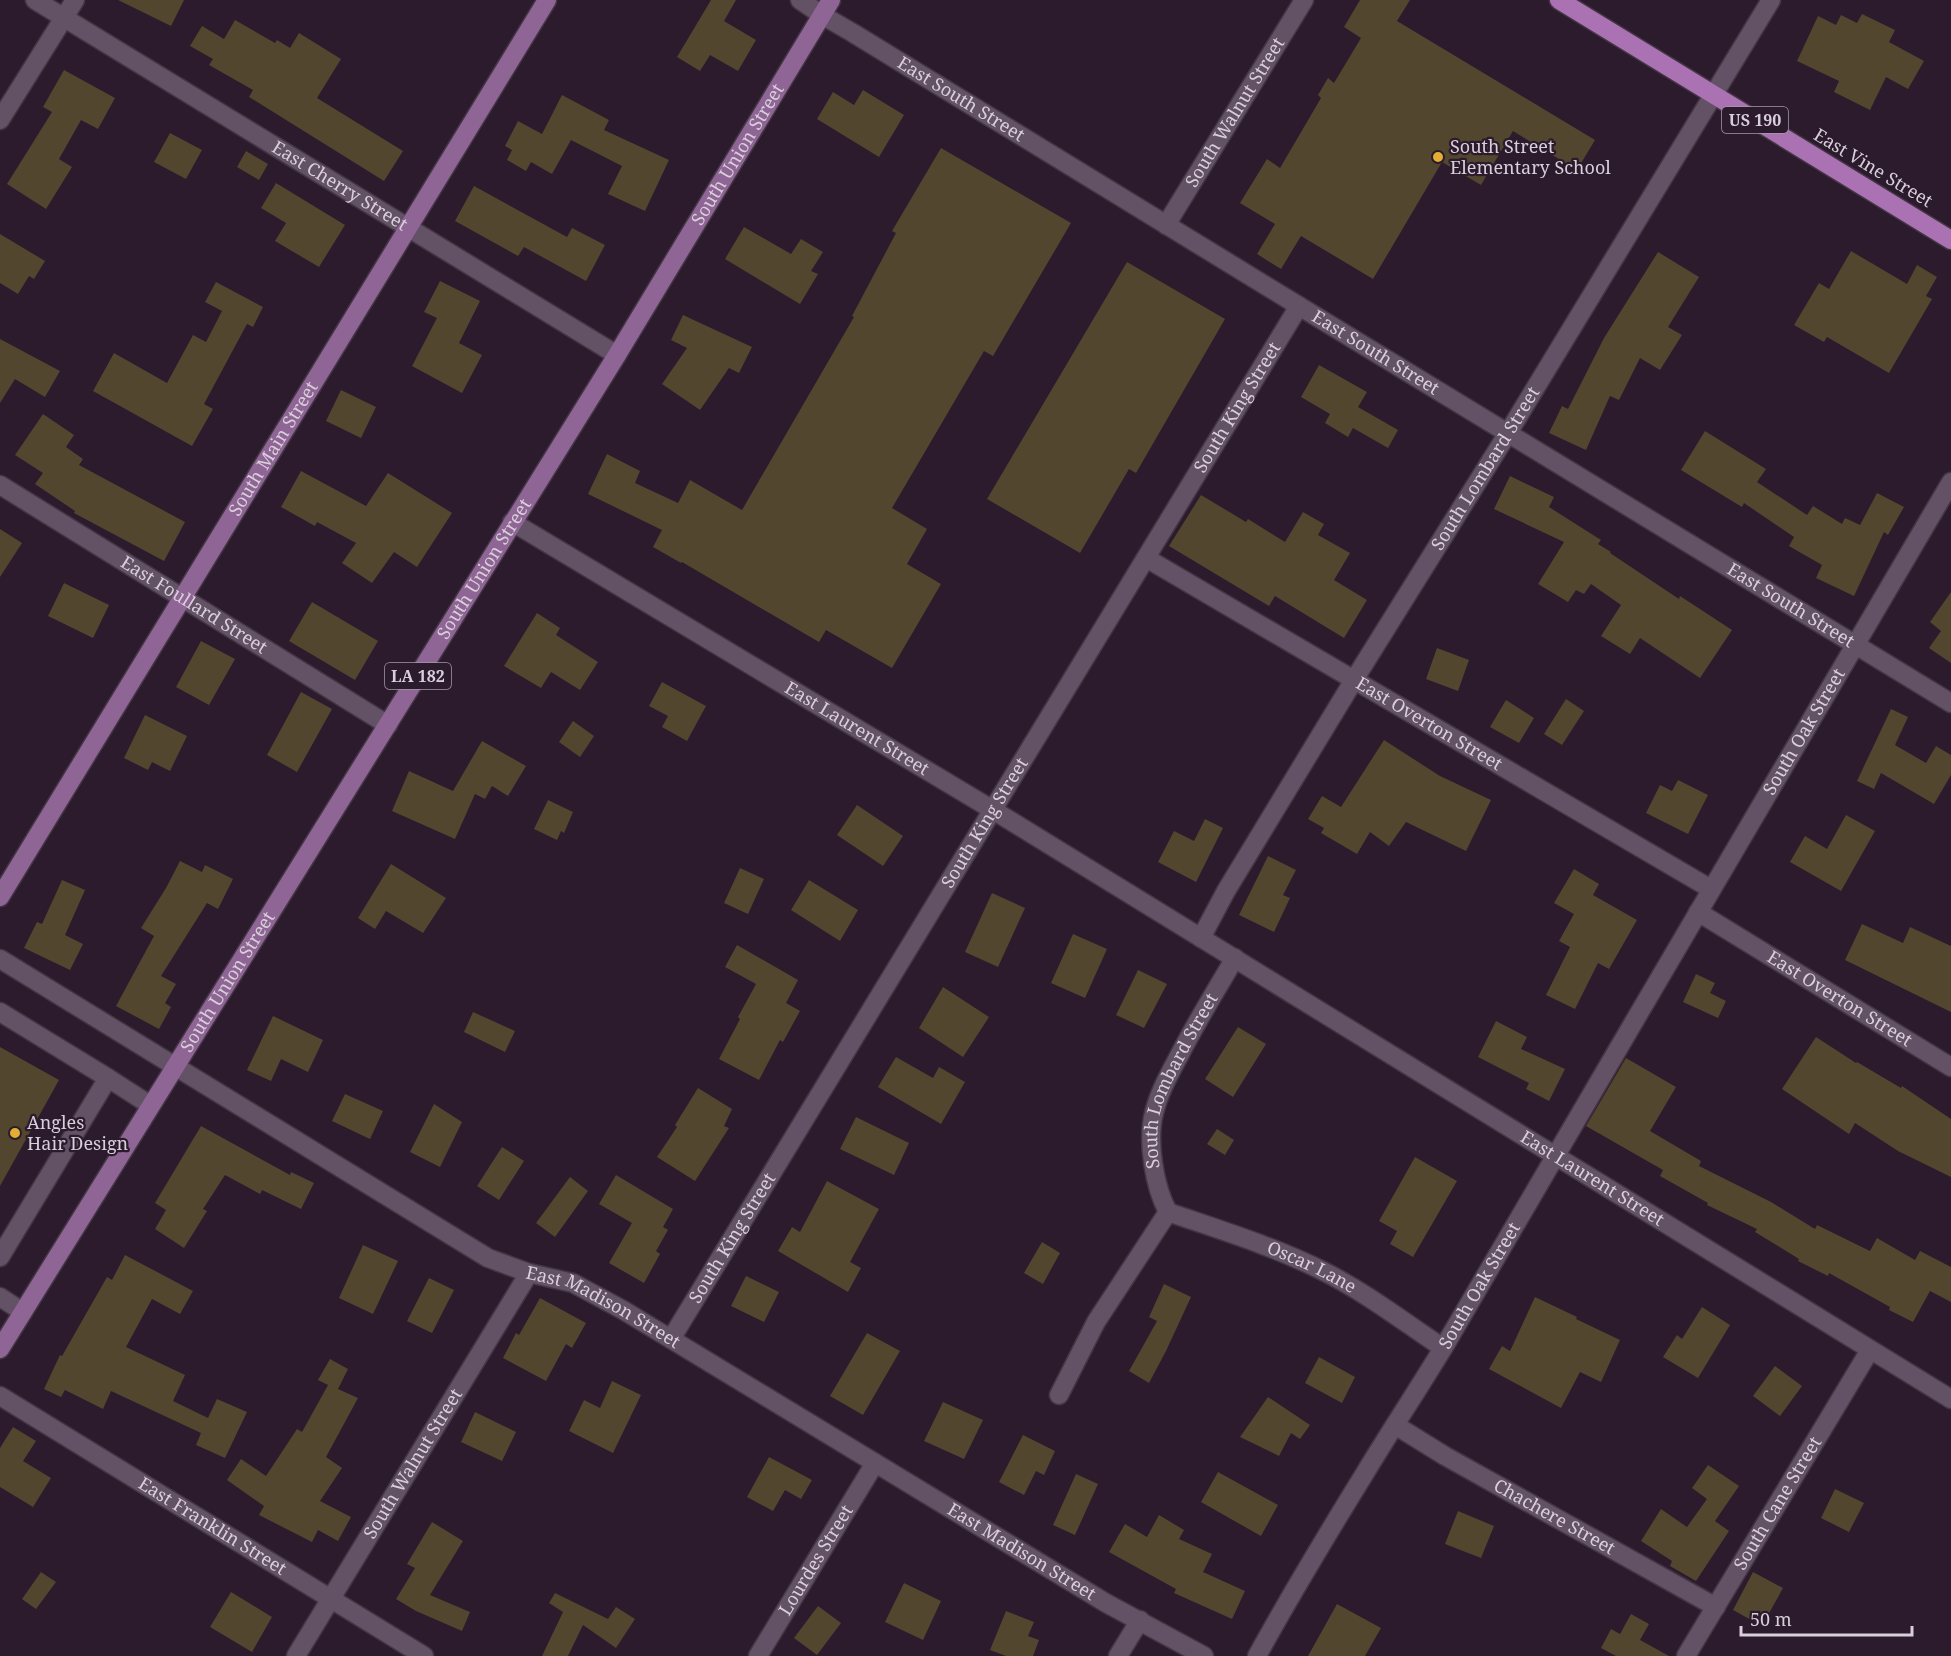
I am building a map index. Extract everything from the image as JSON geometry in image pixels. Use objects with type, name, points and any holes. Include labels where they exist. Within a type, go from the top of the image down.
[{"type":"highway","name":"East Vine Street","points":[[1558,0],[1951,240]]},
{"type":"main road","name":"South Main Street","points":[[0,897],[547,0]]},
{"type":"main road","name":"South Union Street","points":[[0,1349],[617,355],[826,8]]},
{"type":"street","name":"East Cherry Street","points":[[35,0],[617,355]]},
{"type":"street","points":[[0,120],[75,0]]},
{"type":"street","name":"East South Street","points":[[800,0],[826,8],[864,39],[1951,703]]},
{"type":"street","name":"South Walnut Street","points":[[1167,225],[1304,0]]},
{"type":"street","name":"South Lombard Street","points":[[1201,938],[1226,891],[1354,680],[1508,433],[1771,0]]},
{"type":"street","name":"South King Street","points":[[671,1339],[1299,306]]},
{"type":"street","name":"South Oak Street","points":[[1257,1656],[1347,1503],[1443,1348],[1951,482]]},
{"type":"street","name":"East Foullard Street","points":[[0,485],[388,725]]},
{"type":"street","name":"East Laurent Street","points":[[512,522],[993,810],[1951,1399]]},
{"type":"street","name":"East Overton Street","points":[[1146,558],[1712,889]]},
{"type":"street","name":"East Overton Street","points":[[1698,912],[1951,1066]]},
{"type":"street","name":"South Lombard Street","points":[[1168,1212],[1160,1197],[1155,1171],[1151,1143],[1153,1114],[1162,1087],[1235,958]]},
{"type":"street","name":"East Madison Street","points":[[0,959],[488,1258],[529,1273],[573,1283],[623,1310],[1106,1603],[1204,1656]]},
{"type":"street","points":[[0,1012],[150,1105]]},
{"type":"street","points":[[0,1257],[108,1078]]},
{"type":"street","points":[[1059,1395],[1096,1322],[1168,1212]]},
{"type":"street","name":"Oscar Lane","points":[[1168,1212],[1270,1247],[1322,1270],[1443,1348]]},
{"type":"street","name":"South Walnut Street","points":[[297,1656],[529,1273]]},
{"type":"street","points":[[0,1297],[23,1312]]},
{"type":"street","name":"South Cane Street","points":[[1686,1656],[1870,1350]]},
{"type":"street","name":"East Franklin Street","points":[[0,1396],[424,1656]]},
{"type":"street","name":"Chachere Street","points":[[1395,1425],[1445,1456],[1716,1607]]},
{"type":"street","name":"Lourdes Street","points":[[759,1656],[875,1463]]},
{"type":"street","points":[[1118,1656],[1140,1620]]},
{"type":"building","points":[[118,0],[184,0],[171,26]]},
{"type":"building","points":[[711,0],[736,0],[724,21],[756,40],[738,71],[710,55],[700,71],[677,57]]},
{"type":"building","points":[[1360,0],[1410,0],[1397,21],[1595,140],[1577,170],[1513,131],[1481,185],[1442,162],[1373,279],[1301,236],[1281,269],[1257,254],[1275,224],[1240,203],[1267,159],[1280,168],[1321,98],[1318,95],[1328,78],[1334,83],[1361,38],[1344,27]]},
{"type":"building","points":[[1862,14],[1895,30],[1889,42],[1924,61],[1908,89],[1886,77],[1870,110],[1834,92],[1839,81],[1797,61],[1818,16],[1836,25],[1841,15],[1857,23]]},
{"type":"building","points":[[235,20],[275,43],[277,40],[290,48],[299,33],[341,59],[317,98],[403,151],[384,181],[249,97],[253,90],[209,65],[213,59],[190,46],[202,26],[224,39]]},
{"type":"building","points":[[64,70],[115,98],[98,129],[81,120],[59,159],[72,167],[46,209],[7,184],[52,112],[43,107]]},
{"type":"building","points":[[863,90],[904,115],[879,157],[817,119],[833,92],[854,105]]},
{"type":"building","points":[[562,95],[609,120],[604,130],[669,160],[645,211],[608,194],[622,166],[571,140],[552,174],[531,162],[526,171],[507,160],[512,150],[505,146],[518,121],[542,134]]},
{"type":"building","points":[[170,133],[202,150],[186,179],[154,162]]},
{"type":"building","points":[[941,148],[1071,223],[993,356],[984,351],[892,508],[927,529],[907,564],[941,584],[892,668],[826,630],[819,642],[653,547],[662,530],[588,494],[607,454],[640,471],[635,483],[678,503],[690,480],[742,510],[854,317],[852,316],[896,233],[892,231]]},
{"type":"building","points":[[246,151],[268,164],[259,180],[237,167]]},
{"type":"building","points":[[276,183],[345,225],[319,267],[275,241],[286,223],[261,208]]},
{"type":"building","points":[[474,186],[567,237],[572,228],[605,245],[586,281],[524,247],[518,256],[455,221]]},
{"type":"building","points":[[744,227],[791,254],[801,239],[823,252],[811,271],[818,274],[800,304],[725,259]]},
{"type":"building","points":[[0,234],[45,261],[34,279],[29,276],[18,294],[0,283]]},
{"type":"building","points":[[1851,251],[1907,284],[1917,265],[1937,277],[1926,296],[1932,299],[1889,373],[1827,337],[1824,342],[1794,325],[1819,283],[1829,289]]},
{"type":"building","points":[[1658,252],[1699,277],[1668,327],[1682,335],[1660,370],[1640,358],[1619,400],[1610,396],[1586,450],[1549,433],[1562,406],[1568,409],[1604,338]]},
{"type":"building","points":[[1127,262],[1225,319],[1136,473],[1129,469],[1080,553],[987,499]]},
{"type":"building","points":[[440,281],[480,301],[459,343],[482,355],[462,393],[412,366],[437,318],[424,312]]},
{"type":"building","points":[[216,282],[263,307],[253,327],[247,324],[204,404],[213,409],[192,446],[93,391],[114,353],[167,383],[193,335],[206,342],[222,311],[205,302]]},
{"type":"building","points":[[683,315],[752,347],[739,373],[729,368],[700,410],[662,384],[687,348],[671,340]]},
{"type":"building","points":[[0,339],[60,371],[45,397],[15,379],[0,403]]},
{"type":"building","points":[[1319,365],[1367,392],[1358,407],[1398,430],[1388,448],[1353,428],[1348,437],[1325,423],[1330,414],[1301,397]]},
{"type":"building","points":[[341,390],[376,407],[361,438],[326,421]]},
{"type":"building","points":[[43,414],[74,435],[66,447],[83,459],[79,465],[185,522],[164,561],[74,513],[75,511],[35,484],[43,473],[15,455]]},
{"type":"building","points":[[1705,431],[1766,469],[1757,482],[1807,515],[1813,506],[1842,524],[1845,518],[1860,525],[1877,493],[1904,507],[1888,535],[1884,532],[1854,596],[1816,578],[1822,565],[1789,546],[1794,537],[1744,503],[1742,507],[1681,470]]},
{"type":"building","points":[[301,471],[366,506],[388,473],[452,513],[417,567],[394,552],[372,583],[342,563],[356,543],[317,522],[315,526],[281,507]]},
{"type":"building","points":[[1510,476],[1554,497],[1549,507],[1601,540],[1598,544],[1610,553],[1679,599],[1680,596],[1732,630],[1700,678],[1640,638],[1630,654],[1601,636],[1621,605],[1591,584],[1584,594],[1576,590],[1568,602],[1538,584],[1564,542],[1494,509]]},
{"type":"building","points":[[1201,495],[1246,522],[1248,519],[1285,542],[1303,512],[1324,524],[1318,535],[1350,553],[1334,580],[1367,600],[1344,638],[1275,596],[1269,606],[1169,546]]},
{"type":"building","points":[[0,529],[22,543],[0,577]]},
{"type":"building","points":[[64,583],[109,605],[93,638],[48,616]]},
{"type":"building","points":[[1951,592],[1951,663],[1929,648],[1941,631],[1930,622]]},
{"type":"building","points":[[312,602],[378,641],[355,680],[289,641]]},
{"type":"building","points":[[537,613],[560,628],[556,635],[598,662],[580,690],[551,672],[541,688],[504,666]]},
{"type":"building","points":[[201,641],[235,659],[209,705],[176,687]]},
{"type":"building","points":[[1437,648],[1469,660],[1458,691],[1426,679]]},
{"type":"building","points":[[662,682],[706,706],[687,741],[662,727],[668,716],[649,706]]},
{"type":"building","points":[[301,692],[332,709],[297,772],[267,755]]},
{"type":"building","points":[[1566,699],[1584,711],[1562,745],[1544,734]]},
{"type":"building","points":[[1506,700],[1534,718],[1519,743],[1490,727]]},
{"type":"building","points":[[1891,709],[1908,717],[1895,745],[1926,763],[1936,746],[1951,755],[1951,775],[1934,804],[1881,773],[1874,789],[1857,781]]},
{"type":"building","points":[[145,715],[187,736],[170,771],[152,762],[148,770],[124,758]]},
{"type":"building","points":[[573,721],[594,736],[580,757],[559,742]]},
{"type":"building","points":[[1384,740],[1440,776],[1491,800],[1466,851],[1406,822],[1389,846],[1370,832],[1357,854],[1321,833],[1324,828],[1308,819],[1322,796],[1341,807]]},
{"type":"building","points":[[482,741],[526,766],[508,796],[492,786],[485,799],[475,794],[455,839],[392,811],[409,771],[453,791]]},
{"type":"building","points":[[1678,780],[1708,795],[1688,834],[1646,813],[1660,785],[1672,791]]},
{"type":"building","points":[[548,800],[573,812],[564,833],[561,831],[557,840],[534,829]]},
{"type":"building","points":[[857,805],[903,836],[883,866],[837,835]]},
{"type":"building","points":[[1846,815],[1875,831],[1841,891],[1790,862],[1805,836],[1827,849]]},
{"type":"building","points":[[1205,819],[1223,828],[1196,882],[1158,862],[1174,831],[1194,841]]},
{"type":"building","points":[[1268,856],[1296,870],[1283,895],[1290,898],[1274,932],[1239,915]]},
{"type":"building","points":[[180,861],[202,872],[205,865],[233,879],[218,909],[207,903],[161,976],[176,984],[165,1003],[171,1007],[159,1029],[116,1006],[154,936],[141,928]]},
{"type":"building","points":[[391,864],[446,898],[423,933],[386,911],[375,929],[358,918]]},
{"type":"building","points":[[740,868],[764,879],[748,914],[724,903]]},
{"type":"building","points":[[1574,869],[1599,884],[1593,895],[1637,920],[1609,969],[1598,963],[1575,1009],[1546,995],[1570,947],[1559,941],[1574,914],[1554,903]]},
{"type":"building","points":[[62,880],[85,890],[65,935],[83,944],[70,970],[24,948],[37,922],[42,924]]},
{"type":"building","points":[[809,880],[858,910],[840,941],[791,910]]},
{"type":"building","points":[[992,893],[1025,908],[998,967],[965,952]]},
{"type":"building","points":[[1862,924],[1903,943],[1910,927],[1951,946],[1951,1012],[1845,960]]},
{"type":"building","points":[[1073,934],[1107,949],[1085,998],[1051,983]]},
{"type":"building","points":[[737,945],[798,980],[786,1003],[800,1011],[783,1042],[780,1040],[759,1080],[719,1059],[756,984],[725,967]]},
{"type":"building","points":[[1138,970],[1167,984],[1144,1028],[1116,1015]]},
{"type":"building","points":[[1696,974],[1715,983],[1710,993],[1726,1001],[1718,1018],[1683,1002]]},
{"type":"building","points":[[943,987],[989,1017],[963,1057],[919,1028]]},
{"type":"building","points":[[473,1012],[515,1031],[505,1052],[464,1032]]},
{"type":"building","points":[[273,1016],[323,1040],[308,1072],[281,1059],[271,1081],[247,1070]]},
{"type":"building","points":[[1496,1021],[1527,1037],[1521,1049],[1565,1069],[1549,1101],[1526,1089],[1529,1083],[1478,1057]]},
{"type":"building","points":[[1238,1027],[1266,1044],[1233,1097],[1205,1079]]},
{"type":"building","points":[[1816,1037],[1856,1063],[1901,1088],[1902,1086],[1951,1119],[1951,1177],[1898,1151],[1855,1123],[1849,1134],[1782,1089]]},
{"type":"building","name":"Angles Hair Design","points":[[0,1047],[59,1080],[0,1186]]},
{"type":"building","points":[[896,1057],[933,1078],[939,1067],[965,1082],[941,1124],[878,1087]]},
{"type":"building","points":[[1626,1058],[1676,1087],[1650,1131],[1701,1161],[1699,1166],[1771,1202],[1815,1229],[1817,1225],[1870,1251],[1877,1238],[1915,1260],[1920,1251],[1951,1267],[1951,1302],[1930,1291],[1913,1322],[1829,1273],[1828,1276],[1798,1261],[1799,1259],[1755,1232],[1757,1229],[1707,1205],[1708,1203],[1660,1176],[1663,1170],[1586,1126]]},
{"type":"building","points":[[698,1088],[732,1109],[724,1126],[729,1128],[695,1181],[657,1157],[677,1127],[675,1125]]},
{"type":"building","points":[[345,1094],[383,1111],[370,1139],[332,1121]]},
{"type":"building","points":[[434,1104],[462,1122],[440,1167],[410,1152]]},
{"type":"building","points":[[856,1117],[909,1143],[894,1175],[840,1149]]},
{"type":"building","points":[[201,1126],[290,1175],[291,1172],[314,1183],[301,1209],[262,1190],[260,1194],[225,1175],[203,1209],[207,1211],[184,1248],[155,1229],[166,1210],[155,1203]]},
{"type":"building","points":[[1217,1129],[1234,1140],[1225,1155],[1207,1144]]},
{"type":"building","points":[[502,1147],[524,1161],[499,1200],[477,1186]]},
{"type":"building","points":[[1415,1157],[1457,1181],[1413,1257],[1390,1244],[1397,1231],[1379,1221]]},
{"type":"building","points":[[616,1175],[673,1209],[663,1227],[668,1230],[656,1251],[660,1254],[644,1283],[609,1263],[632,1223],[599,1204]]},
{"type":"building","points":[[570,1177],[588,1191],[555,1237],[536,1223]]},
{"type":"building","points":[[827,1181],[879,1209],[850,1262],[861,1268],[848,1292],[778,1251],[792,1227],[800,1232]]},
{"type":"building","points":[[1042,1242],[1060,1253],[1043,1284],[1024,1273]]},
{"type":"building","points":[[363,1245],[398,1261],[373,1314],[339,1298]]},
{"type":"building","points":[[125,1255],[193,1291],[180,1314],[152,1299],[126,1347],[185,1375],[173,1401],[208,1418],[217,1399],[247,1412],[225,1458],[196,1445],[201,1433],[111,1391],[103,1409],[65,1390],[61,1397],[44,1389],[60,1355],[62,1356],[107,1277],[112,1280]]},
{"type":"building","points":[[746,1276],[779,1292],[764,1322],[731,1306]]},
{"type":"building","points":[[429,1278],[454,1290],[432,1333],[407,1321]]},
{"type":"building","points":[[1164,1284],[1191,1297],[1149,1383],[1129,1371],[1157,1321],[1149,1317]]},
{"type":"building","points":[[1535,1297],[1620,1340],[1601,1382],[1580,1372],[1561,1408],[1489,1369],[1502,1346],[1510,1351]]},
{"type":"building","points":[[540,1298],[586,1323],[572,1348],[566,1344],[546,1381],[503,1358],[516,1333],[519,1335]]},
{"type":"building","points":[[1702,1307],[1730,1325],[1698,1378],[1663,1357],[1677,1335],[1682,1339]]},
{"type":"building","points":[[867,1333],[900,1351],[863,1415],[830,1396]]},
{"type":"building","points":[[1319,1357],[1355,1377],[1342,1403],[1305,1383]]},
{"type":"building","points":[[330,1359],[348,1369],[338,1389],[358,1398],[326,1457],[342,1468],[320,1501],[351,1517],[338,1541],[318,1530],[312,1542],[259,1515],[264,1506],[227,1480],[241,1459],[266,1476],[297,1429],[302,1432],[328,1385],[318,1380]]},
{"type":"building","points":[[1775,1366],[1802,1386],[1780,1416],[1753,1396]]},
{"type":"building","points":[[612,1381],[641,1395],[613,1453],[569,1431],[584,1400],[600,1408]]},
{"type":"building","points":[[1268,1397],[1310,1425],[1300,1439],[1291,1433],[1279,1456],[1240,1437]]},
{"type":"building","points":[[943,1402],[983,1420],[964,1459],[924,1441]]},
{"type":"building","points":[[475,1412],[516,1432],[502,1461],[461,1442]]},
{"type":"building","points":[[13,1427],[36,1441],[23,1461],[51,1478],[33,1507],[0,1487],[0,1448]]},
{"type":"building","points":[[1023,1435],[1055,1451],[1044,1475],[1036,1471],[1024,1495],[999,1482]]},
{"type":"building","points":[[769,1457],[812,1480],[801,1499],[785,1490],[773,1511],[747,1497]]},
{"type":"building","points":[[1708,1465],[1739,1486],[1715,1521],[1729,1531],[1696,1581],[1670,1566],[1672,1561],[1641,1541],[1661,1509],[1687,1527],[1707,1499],[1692,1488]]},
{"type":"building","points":[[1218,1472],[1278,1505],[1261,1536],[1201,1502]]},
{"type":"building","points":[[1076,1474],[1098,1484],[1075,1535],[1053,1525]]},
{"type":"building","points":[[1835,1489],[1864,1503],[1849,1532],[1821,1518]]},
{"type":"building","points":[[1458,1511],[1494,1526],[1481,1558],[1445,1544]]},
{"type":"building","points":[[1159,1515],[1184,1530],[1179,1539],[1212,1554],[1203,1572],[1245,1591],[1232,1619],[1174,1593],[1176,1589],[1109,1552],[1125,1524],[1147,1537]]},
{"type":"building","points":[[432,1522],[463,1541],[430,1595],[470,1612],[462,1631],[416,1611],[396,1599],[415,1568],[407,1564]]},
{"type":"building","points":[[41,1572],[56,1582],[36,1609],[22,1599]]},
{"type":"building","points":[[1753,1572],[1783,1588],[1762,1626],[1733,1610]]},
{"type":"building","points":[[904,1583],[941,1601],[923,1640],[885,1622]]},
{"type":"building","points":[[231,1592],[272,1617],[252,1652],[210,1627]]},
{"type":"building","points":[[555,1593],[608,1619],[616,1607],[635,1619],[616,1648],[583,1625],[568,1656],[542,1656],[563,1612],[549,1603]]},
{"type":"building","points":[[1337,1604],[1381,1628],[1365,1656],[1308,1656]]},
{"type":"building","points":[[818,1606],[841,1623],[817,1655],[794,1638]]},
{"type":"building","points":[[1006,1611],[1034,1622],[1028,1636],[1039,1640],[1033,1656],[1006,1656],[990,1650]]},
{"type":"building","points":[[1631,1614],[1649,1624],[1640,1640],[1669,1656],[1616,1656],[1601,1648],[1611,1629],[1620,1634]]},
{"type":"place","name":"South Street Elementary School","points":[[1438,157]]},
{"type":"place","name":"Angles Hair Design","points":[[15,1133]]}]
